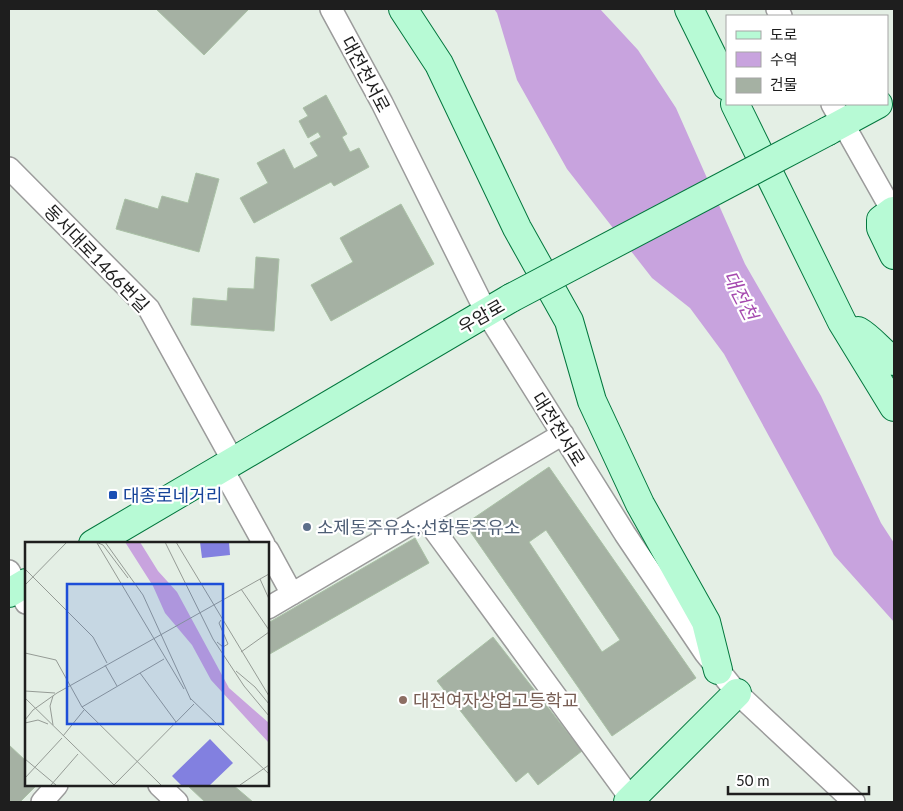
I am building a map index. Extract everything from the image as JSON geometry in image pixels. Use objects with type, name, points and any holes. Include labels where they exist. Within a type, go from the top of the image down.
[{"type":"main road","points":[[388,9],[439,64]]},
{"type":"main road","points":[[403,9],[439,64],[517,228],[569,321],[592,401],[640,504],[706,622],[718,670]]},
{"type":"main road","points":[[689,9],[726,84]]},
{"type":"main road","points":[[735,105],[842,322],[894,408]]},
{"type":"main road","name":"우암로","points":[[96,542],[486,312],[835,119],[875,105]]},
{"type":"main road","points":[[893,213],[882,220],[882,228],[894,255]]},
{"type":"main road","points":[[842,322],[864,335],[894,361]]},
{"type":"main road","points":[[630,801],[737,693]]},
{"type":"street","name":"대전천서로","points":[[331,9],[382,103],[486,312],[624,534],[705,653],[737,693],[854,802]]},
{"type":"street","points":[[835,119],[893,213]]},
{"type":"street","name":"동서대로1466번길","points":[[9,168],[149,309],[227,464],[263,542]]},
{"type":"street","points":[[269,607],[563,434]]},
{"type":"street","points":[[424,516],[630,801]]},
{"type":"street","points":[[269,552],[292,594]]},
{"type":"street","points":[[42,802],[56,786]]},
{"type":"street","points":[[160,786],[177,802]]},
{"type":"water","name":"대전천","points":[[494,9],[600,9],[638,50],[676,108],[745,264],[821,396],[881,523],[894,543],[894,622],[834,555],[724,354],[690,308],[652,278],[567,169],[517,80],[497,13]]},
{"type":"building","points":[[156,9],[249,9],[204,55]]},
{"type":"building","points":[[326,95],[347,134],[342,137],[350,152],[359,148],[369,167],[334,186],[331,182],[254,223],[240,198],[268,183],[257,163],[284,149],[294,169],[318,156],[310,143],[321,137],[318,132],[308,138],[299,121],[308,116],[303,108]]},
{"type":"building","points":[[196,173],[219,179],[199,252],[116,229],[125,199],[158,209],[162,196],[188,203]]},
{"type":"building","points":[[401,204],[434,264],[331,321],[311,285],[353,262],[340,238]]},
{"type":"building","points":[[256,257],[279,259],[274,331],[191,325],[193,298],[227,301],[228,288],[254,289]]},
{"type":"building","points":[[549,467],[696,678],[612,736],[465,524]],"holes":[[[546,530],[620,640],[602,652],[529,542]]]},
{"type":"building","points":[[415,538],[429,563],[269,654],[269,622]]},
{"type":"building","points":[[493,637],[582,751],[538,785],[528,772],[516,782],[437,681]]},
{"type":"building","points":[[9,745],[25,760],[25,786],[36,786],[20,802],[9,802]]},
{"type":"building","points":[[188,786],[234,786],[253,802],[205,802]]},
{"type":"place","name":"대종로네거리","points":[[113,495]]},
{"type":"place","name":"소제동주유소;선화동주유소","points":[[307,527]]},
{"type":"place","name":"대전여자상업고등학교","points":[[403,700]]}]
